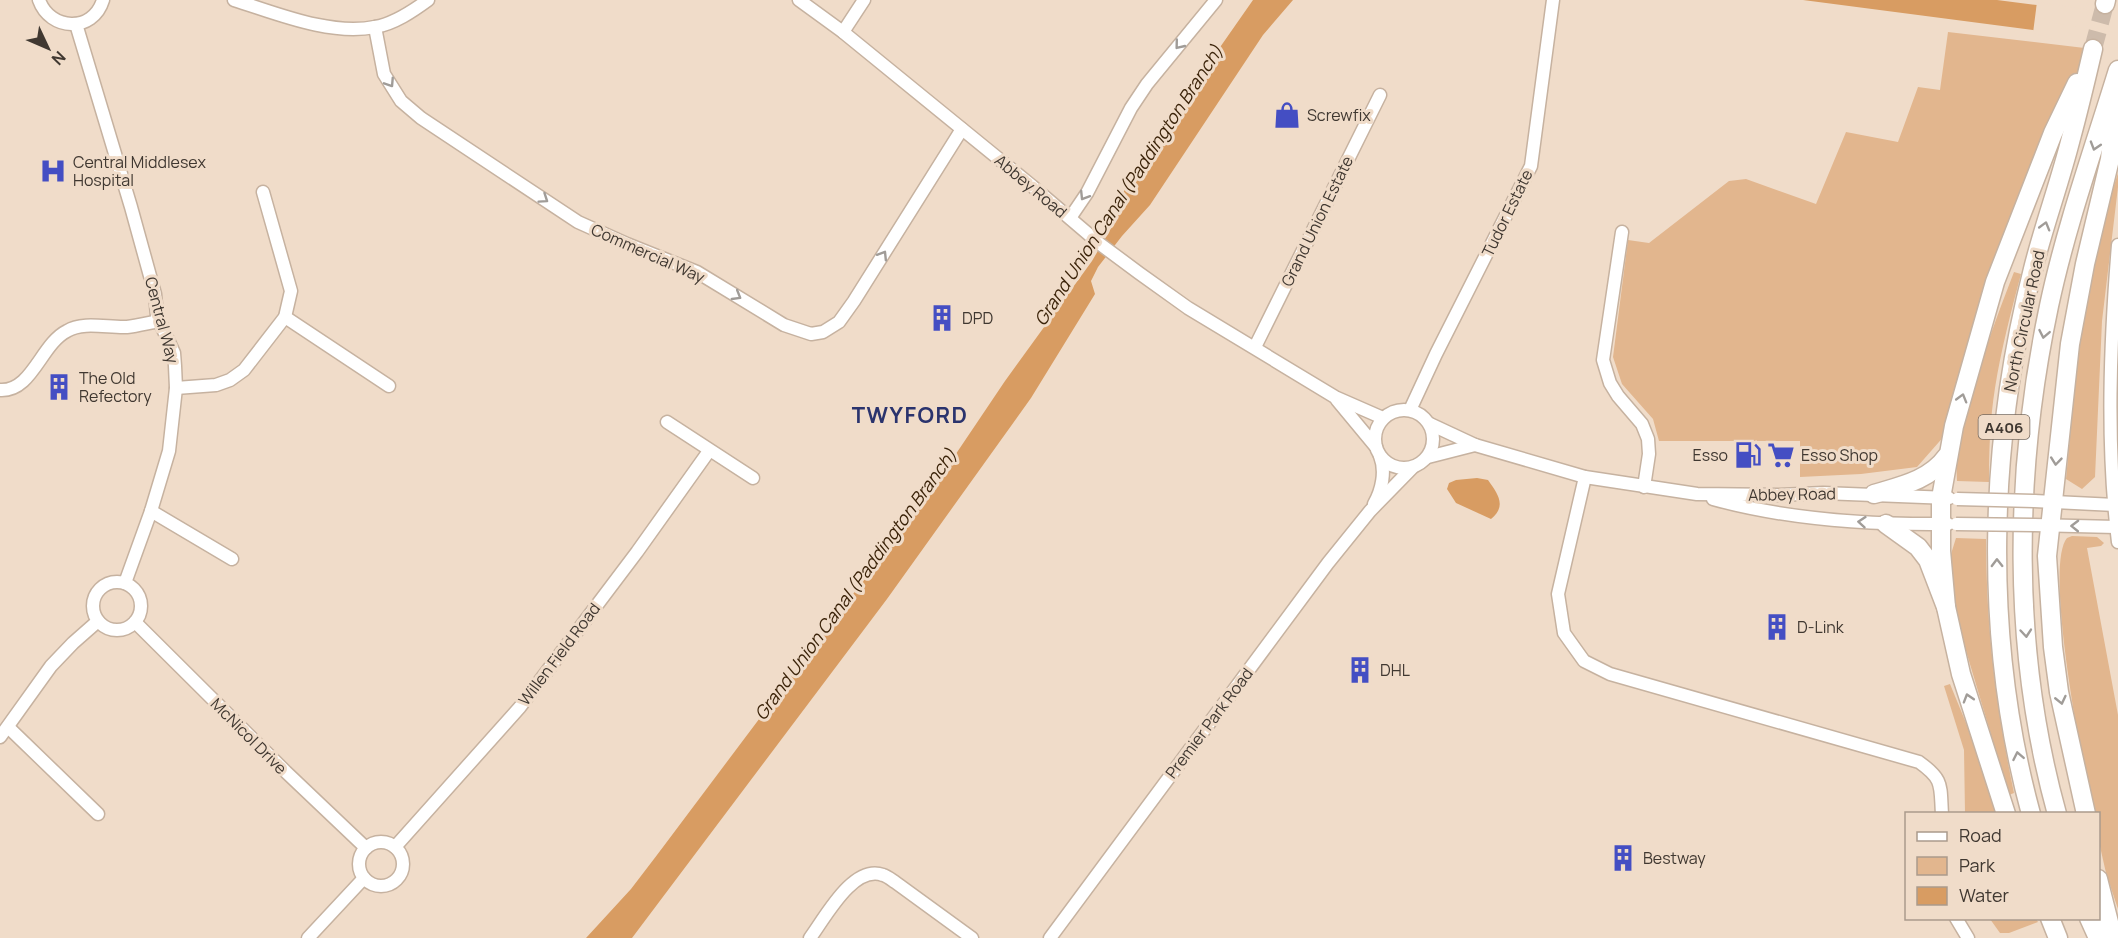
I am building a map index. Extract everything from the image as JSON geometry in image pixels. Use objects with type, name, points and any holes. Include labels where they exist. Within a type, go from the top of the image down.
[{"type":"highway","name":"North Circular Road","points":[[1948,454],[1995,282],[2053,133],[2094,50],[2071,139],[2032,269],[2010,381],[2001,451],[1997,538],[2000,618],[2008,706],[2031,812]]},
{"type":"highway","name":"North Circular Road","points":[[2057,812],[2036,715],[2029,660],[2023,568],[2024,484],[2030,416],[2049,305],[2066,239],[2118,70]]},
{"type":"highway","points":[[2086,812],[2059,692],[2053,647],[2047,556],[2042,525],[2043,501],[2085,264],[2110,159],[2118,87]]},
{"type":"highway","points":[[1874,494],[1921,478],[1937,469],[1948,454]]},
{"type":"highway","points":[[1948,454],[1948,524],[1941,551],[1946,607],[1961,674],[2006,812]]},
{"type":"highway","points":[[1886,524],[1903,534],[1926,555],[1946,607]]},
{"type":"highway","points":[[2100,913],[2113,938]]},
{"type":"highway","points":[[2050,920],[2058,938]]},
{"type":"highway","points":[[2064,920],[2070,938]]},
{"type":"highway","points":[[2098,938],[2099,920]]},
{"type":"street","points":[[39,0],[42,8],[51,18],[62,23],[76,24],[83,23],[94,15],[103,0]]},
{"type":"street","points":[[234,0],[305,22],[344,29],[375,27],[398,19],[428,0]]},
{"type":"street","name":"Abbey Road","points":[[799,0],[843,32],[1117,257],[1188,308],[1335,397],[1383,418]]},
{"type":"street","points":[[843,32],[864,0]]},
{"type":"street","points":[[1070,218],[1090,187],[1131,108],[1147,84],[1216,0]]},
{"type":"street","name":"Tudor Estate","points":[[1410,410],[1531,166],[1553,0]]},
{"type":"street","name":"Central Way","points":[[76,24],[131,207],[155,294],[159,321],[174,353],[176,388],[169,451],[151,511],[125,583]]},
{"type":"street","name":"Commercial Way","points":[[375,27],[384,74],[401,101],[421,118],[578,222],[697,272],[784,325],[811,334],[823,332],[839,322],[962,129]]},
{"type":"street","name":"Grand Union Estate","points":[[1255,347],[1380,95]]},
{"type":"street","points":[[176,388],[216,385],[230,380],[244,370],[285,317],[291,291],[263,192]]},
{"type":"street","points":[[1622,232],[1603,360],[1610,383],[1642,424],[1648,439],[1649,454],[1644,487]]},
{"type":"street","points":[[2118,244],[2110,377],[2118,542]]},
{"type":"street","points":[[285,317],[389,386]]},
{"type":"street","points":[[0,390],[14,388],[22,383],[50,344],[68,330],[88,326],[128,327],[159,321]]},
{"type":"street","name":"Abbey Road","points":[[1335,397],[1378,451]]},
{"type":"street","points":[[1399,410],[1410,410],[1419,414],[1430,424],[1434,439],[1428,457],[1413,467],[1395,467],[1378,451],[1375,438],[1383,418],[1399,410]]},
{"type":"street","points":[[667,422],[753,478]]},
{"type":"street","name":"Abbey Road","points":[[1430,424],[1475,446],[1585,477],[1697,494],[1874,494],[2115,505]]},
{"type":"street","name":"Abbey Road","points":[[1428,457],[1475,446]]},
{"type":"street","name":"Willen Field Road","points":[[396,848],[520,707],[637,552],[709,450]]},
{"type":"street","name":"Premier Park Road","points":[[1370,511],[1383,477],[1383,462],[1378,451]]},
{"type":"street","name":"Premier Park Road","points":[[1050,938],[1307,590],[1370,511],[1413,467]]},
{"type":"street","points":[[1585,477],[1558,594],[1564,633],[1584,661],[1610,674],[1919,762],[1935,773],[1940,783],[1942,812]]},
{"type":"street","name":"Abbey Road","points":[[1697,494],[1745,508],[1787,515],[1886,524],[2116,527]]},
{"type":"street","points":[[151,511],[232,559]]},
{"type":"street","points":[[115,582],[125,583],[137,592],[140,613],[135,622],[116,630],[107,628],[98,621],[93,610],[96,594],[105,585],[115,582]]},
{"type":"street","points":[[98,621],[51,666],[4,732],[98,814]]},
{"type":"street","name":"McNicol Drive","points":[[135,622],[366,848]]},
{"type":"street","points":[[378,842],[390,844],[396,848],[403,860],[401,874],[397,880],[391,884],[376,886],[364,878],[361,873],[360,860],[366,848],[378,842]]},
{"type":"street","points":[[810,938],[848,886],[859,877],[870,874],[882,875],[896,882],[972,938]]},
{"type":"street","points":[[308,938],[364,878]]},
{"type":"street","points":[[1957,920],[1968,938]]},
{"type":"green space","points":[[1948,32],[2093,49],[2053,133],[1953,426],[1917,467],[1861,474],[1800,477],[1800,441],[1659,441],[1653,419],[1622,384],[1613,357],[1628,240],[1649,243],[1729,181],[1746,179],[1816,204],[1846,132],[1898,142],[1918,87],[1940,90]]},
{"type":"green space","points":[[2118,173],[2102,321],[2095,477],[2082,489],[2066,479],[2081,316],[2097,240]]},
{"type":"green space","points":[[2014,272],[2021,274],[1995,388],[1990,435],[1989,482],[1957,481],[1958,451],[1966,413],[1995,321]]},
{"type":"green space","points":[[2072,536],[2097,537],[2104,543],[2101,546],[2087,548],[2118,715],[2118,909],[2100,846],[2100,812],[2092,812],[2074,714],[2062,626],[2060,587],[2061,556],[2067,538]]},
{"type":"green space","points":[[1956,538],[1986,539],[1986,572],[1993,666],[2014,793],[2009,795],[1964,644],[1955,603],[1951,554]]},
{"type":"green space","points":[[1950,684],[1973,740],[1998,812],[1965,812],[1964,750],[1944,686]]},
{"type":"green space","points":[[1991,920],[2037,920],[2038,922],[2009,933],[2000,933]]},
{"type":"water","name":"Grand Union Canal (Paddington Branch)","points":[[1253,0],[1293,0],[1263,35],[1150,205],[1098,267],[1091,281],[1095,294],[1031,398],[887,599],[632,938],[586,938],[631,889],[937,482],[1005,381],[1092,261],[1113,225],[1117,206],[1125,189],[1172,116]]},
{"type":"water","points":[[1803,0],[1997,0],[2037,5],[2036,17],[2049,35],[2033,30]]},
{"type":"water","points":[[1477,478],[1488,480],[1499,500],[1499,509],[1491,519],[1456,503],[1447,489],[1449,483],[1456,480]]},
{"type":"pier","points":[[2037,2],[2118,14],[2118,28],[2048,18],[2040,19],[2118,33],[2118,48],[2049,38],[2033,33]]},
{"type":"tunnel","points":[[2093,49],[2105,4]]},
{"type":"place","name":"Screwfix","points":[[1287,115]]},
{"type":"place","name":"Central Middlesex Hospital","points":[[53,171]]},
{"type":"place","name":"DPD","points":[[942,318]]},
{"type":"place","name":"The Old Refectory","points":[[59,387]]},
{"type":"place","name":"Esso","points":[[1748,455]]},
{"type":"place","name":"Esso Shop","points":[[1781,455]]},
{"type":"place","name":"D-Link","points":[[1777,627]]},
{"type":"place","name":"DHL","points":[[1360,670]]},
{"type":"place","name":"Bestway","points":[[1623,858]]},
{"type":"district","name":"TWYFORD","points":[[910,415]]}]
